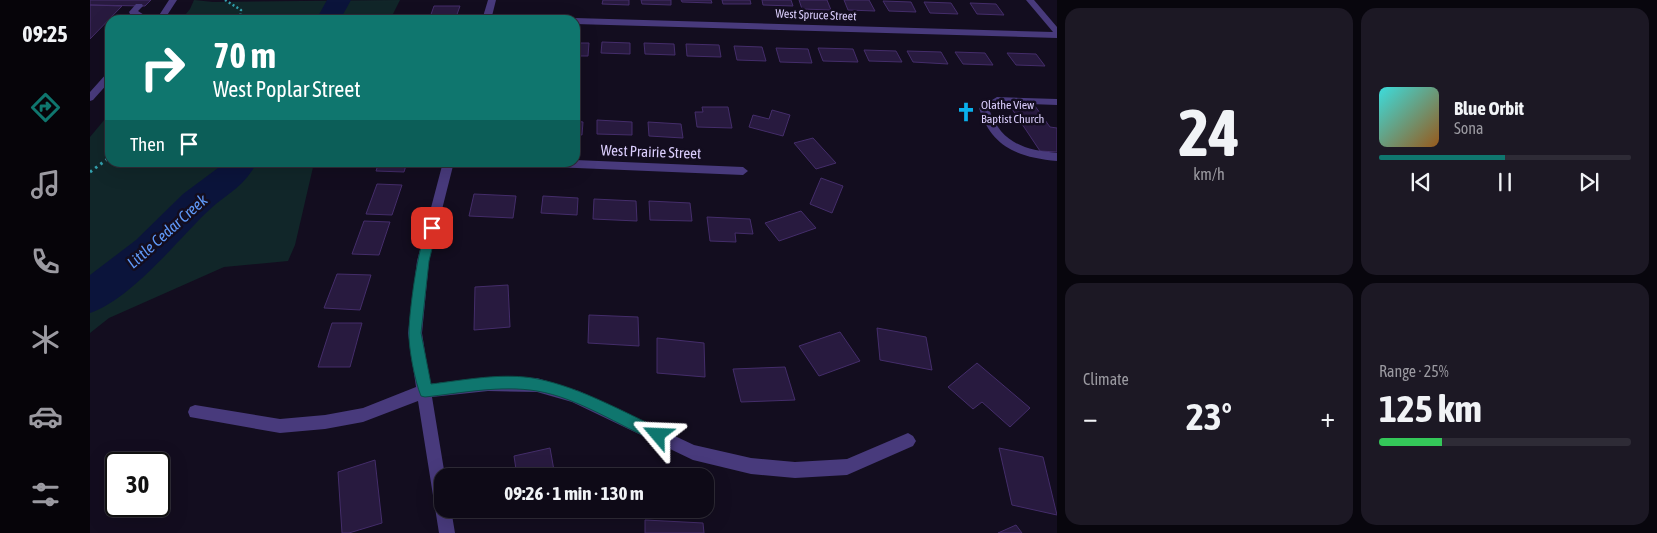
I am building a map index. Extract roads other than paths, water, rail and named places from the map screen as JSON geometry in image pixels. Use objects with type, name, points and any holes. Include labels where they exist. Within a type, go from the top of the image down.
[{"type":"street","points":[[163,15],[173,0]]},
{"type":"street","points":[[487,15],[492,0]]},
{"type":"street","points":[[1030,0],[1057,34]]},
{"type":"street","points":[[128,6],[125,13],[138,10],[143,15]]},
{"type":"street","name":"West Spruce Street","points":[[580,21],[1057,34]]},
{"type":"street","points":[[90,98],[105,81]]},
{"type":"street","points":[[1057,102],[997,100],[984,108],[993,129],[1006,143],[1018,151],[1038,156],[1057,157]]},
{"type":"street","name":"West Prairie Street","points":[[580,164],[742,171]]},
{"type":"street","points":[[437,468],[415,333],[423,261],[448,167]]},
{"type":"street","points":[[195,412],[280,426],[325,422],[363,415],[425,391],[488,384],[537,385],[574,396],[693,452],[751,466],[794,470],[847,467],[908,441]]},
{"type":"street","points":[[445,518],[447,533]]},
{"type":"waterway","name":"Little Cedar Creek","points":[[331,15],[339,0]]},
{"type":"waterway","name":"Little Cedar Creek","points":[[90,297],[149,250],[195,203],[237,171],[239,167]]},
{"type":"place","name":"Olathe View Baptist Church","points":[[966,112]]}]
